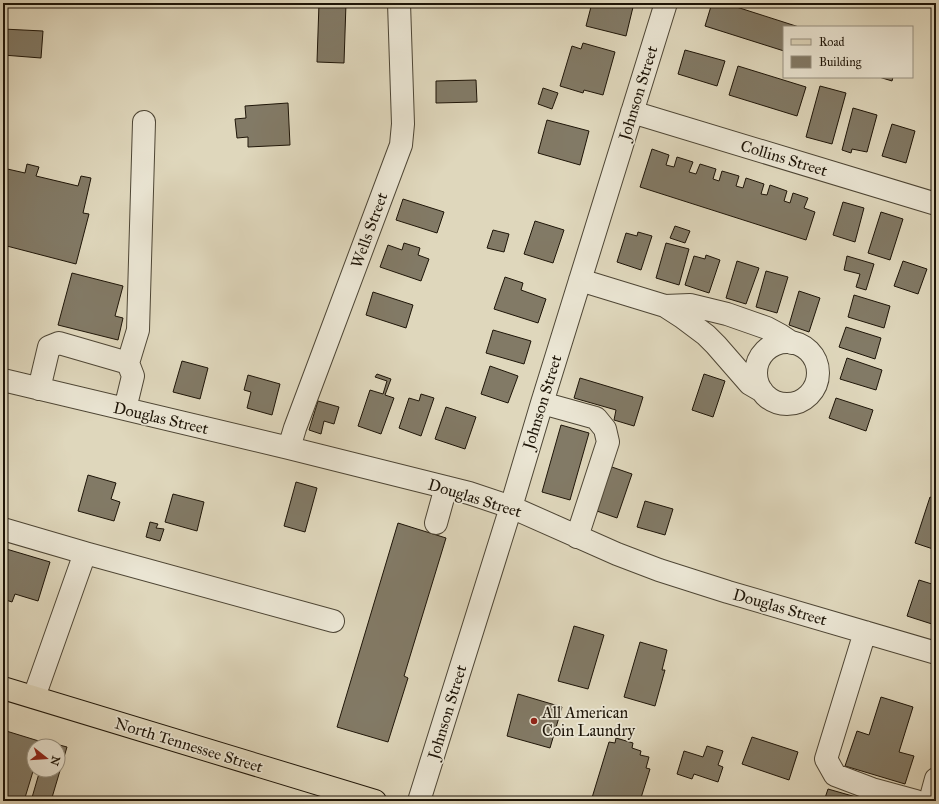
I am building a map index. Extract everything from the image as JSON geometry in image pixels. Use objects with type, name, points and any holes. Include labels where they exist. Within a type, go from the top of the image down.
[{"type":"main road","name":"North Tennessee Street","points":[[3,688],[376,801]]},
{"type":"street","name":"Wells Street","points":[[289,448],[298,420],[401,145],[403,117],[399,3]]},
{"type":"street","name":"Johnson Street","points":[[419,801],[666,3]]},
{"type":"street","name":"Collins Street","points":[[632,112],[936,204]]},
{"type":"street","points":[[125,409],[133,376],[128,363],[138,330],[144,122]]},
{"type":"street","points":[[580,280],[665,306],[706,335],[750,384],[762,392],[770,400],[782,404],[794,404],[805,398],[813,390],[817,378],[817,366],[812,355],[803,347],[792,343],[767,328],[727,314],[690,305],[665,306]]},
{"type":"street","points":[[39,389],[49,347],[59,343],[128,363]]},
{"type":"street","points":[[762,392],[757,380],[756,368],[761,357],[769,348],[780,343],[792,343]]},
{"type":"street","name":"Douglas Street","points":[[3,380],[289,448],[493,500],[638,562],[693,581],[936,653]]},
{"type":"street","points":[[542,403],[596,418],[605,429],[608,442],[577,537]]},
{"type":"street","points":[[436,523],[446,487]]},
{"type":"street","points":[[3,529],[333,621]]},
{"type":"street","points":[[34,697],[85,553]]},
{"type":"street","points":[[865,632],[826,759],[835,775],[872,789],[916,801]]},
{"type":"street","points":[[930,801],[936,779]]},
{"type":"building","points":[[319,3],[346,3],[344,63],[317,62]]},
{"type":"building","points":[[592,3],[634,3],[626,36],[586,26]]},
{"type":"building","points":[[712,3],[724,3],[796,26],[783,26],[783,51],[705,26]]},
{"type":"building","points":[[3,29],[43,31],[41,58],[3,55]]},
{"type":"building","points":[[583,43],[615,52],[603,95],[584,90],[583,93],[560,86],[572,46],[581,49]]},
{"type":"building","points":[[685,50],[725,61],[717,86],[678,74]]},
{"type":"building","points":[[738,66],[806,87],[797,116],[729,95]]},
{"type":"building","points":[[882,78],[893,78],[892,81]]},
{"type":"building","points":[[476,80],[477,102],[436,103],[436,81]]},
{"type":"building","points":[[820,86],[846,93],[832,144],[806,137]]},
{"type":"building","points":[[543,88],[558,93],[552,109],[538,104]]},
{"type":"building","points":[[288,103],[290,145],[248,147],[248,137],[237,138],[235,119],[246,118],[245,106]]},
{"type":"building","points":[[853,108],[877,115],[867,152],[852,149],[851,153],[842,150]]},
{"type":"building","points":[[547,120],[589,131],[580,165],[538,153]]},
{"type":"building","points":[[892,124],[915,131],[906,163],[882,156]]},
{"type":"building","points":[[652,149],[669,155],[666,165],[674,167],[677,157],[693,162],[689,172],[696,174],[700,164],[716,169],[713,179],[719,181],[722,171],[739,176],[736,186],[743,188],[746,178],[764,184],[761,194],[767,195],[770,185],[787,191],[784,201],[790,203],[793,193],[808,198],[804,208],[815,212],[806,240],[640,187]]},
{"type":"building","points":[[27,164],[39,167],[36,176],[78,186],[81,176],[91,178],[83,213],[89,214],[76,264],[3,245],[3,168],[25,173]]},
{"type":"building","points":[[403,199],[444,212],[437,233],[396,220]]},
{"type":"building","points":[[843,202],[864,208],[855,242],[833,235]]},
{"type":"building","points":[[881,212],[903,219],[890,260],[868,253]]},
{"type":"building","points":[[535,221],[564,230],[553,263],[524,254]]},
{"type":"building","points":[[675,226],[690,231],[685,243],[670,238]]},
{"type":"building","points":[[493,230],[509,234],[504,252],[487,248]]},
{"type":"building","points":[[638,232],[652,236],[641,270],[617,262],[626,233],[637,236]]},
{"type":"building","points":[[404,243],[420,248],[418,255],[429,259],[421,281],[380,267],[388,245],[402,250]]},
{"type":"building","points":[[666,243],[689,249],[679,285],[656,278]]},
{"type":"building","points":[[706,255],[720,260],[709,293],[685,285],[694,256],[705,259]]},
{"type":"building","points":[[847,256],[874,264],[866,290],[856,287],[860,274],[844,270]]},
{"type":"building","points":[[737,261],[759,268],[746,304],[726,298]]},
{"type":"building","points":[[903,261],[927,269],[918,294],[894,286]]},
{"type":"building","points":[[766,271],[788,277],[777,313],[756,307]]},
{"type":"building","points":[[72,273],[123,286],[115,316],[123,318],[118,340],[58,325]]},
{"type":"building","points":[[505,277],[523,283],[521,290],[546,299],[538,323],[494,309]]},
{"type":"building","points":[[799,291],[820,298],[809,332],[789,325]]},
{"type":"building","points":[[373,292],[413,305],[406,328],[366,315]]},
{"type":"building","points":[[854,295],[890,306],[884,328],[848,317]]},
{"type":"building","points":[[846,327],[881,338],[875,359],[839,347]]},
{"type":"building","points":[[493,330],[531,341],[524,364],[486,353]]},
{"type":"building","points":[[847,358],[882,370],[876,390],[840,379]]},
{"type":"building","points":[[182,361],[208,368],[200,399],[173,392]]},
{"type":"building","points":[[490,366],[518,376],[508,403],[481,394]]},
{"type":"building","points":[[377,374],[391,379],[385,395],[394,398],[381,434],[358,426],[370,390],[383,394],[387,381],[375,377]]},
{"type":"building","points":[[704,374],[725,381],[713,417],[692,410]]},
{"type":"building","points":[[248,375],[280,384],[272,415],[247,408],[251,392],[244,390]]},
{"type":"building","points":[[580,378],[643,397],[634,426],[614,420],[616,410],[574,398]]},
{"type":"building","points":[[421,394],[434,398],[421,436],[399,428],[409,398],[419,401]]},
{"type":"building","points":[[836,398],[873,410],[866,431],[829,418]]},
{"type":"building","points":[[318,401],[339,407],[334,424],[324,421],[321,434],[309,430]]},
{"type":"building","points":[[446,407],[476,417],[465,449],[435,439]]},
{"type":"building","points":[[561,425],[589,433],[570,500],[542,492]]},
{"type":"building","points":[[609,466],[632,474],[617,518],[594,510]]},
{"type":"building","points":[[88,475],[116,483],[111,499],[120,502],[114,521],[78,511]]},
{"type":"building","points":[[296,482],[317,488],[305,532],[284,526]]},
{"type":"building","points":[[173,494],[204,502],[197,531],[165,522]]},
{"type":"building","points":[[930,497],[936,499],[936,550],[915,543]]},
{"type":"building","points":[[645,501],[673,509],[665,535],[637,527]]},
{"type":"building","points":[[150,522],[158,524],[156,528],[164,529],[160,541],[146,537]]},
{"type":"building","points":[[398,523],[446,538],[404,676],[408,678],[388,742],[337,727]]},
{"type":"building","points":[[3,548],[50,562],[38,601],[15,594],[12,602],[3,599]]},
{"type":"building","points":[[919,580],[935,585],[933,592],[936,593],[935,625],[907,616]]},
{"type":"building","points":[[574,626],[604,635],[588,689],[558,681]]},
{"type":"building","points":[[640,642],[667,650],[662,670],[665,670],[655,706],[624,697]]},
{"type":"building","name":"All American Coin Laundry","points":[[518,694],[562,707],[550,748],[507,736]]},
{"type":"building","points":[[881,697],[913,707],[899,752],[914,756],[905,784],[845,766],[857,731],[869,735]]},
{"type":"building","points":[[3,730],[29,738],[26,738],[26,778],[31,778],[24,801],[3,801]]},
{"type":"building","points":[[752,737],[798,752],[789,780],[742,764]]},
{"type":"building","points":[[616,738],[633,743],[632,748],[641,751],[640,755],[649,757],[646,768],[650,769],[640,801],[591,801],[609,742],[615,743]]},
{"type":"building","points":[[707,746],[723,751],[718,765],[723,767],[718,782],[694,774],[692,779],[677,774],[684,751],[703,757]]},
{"type":"building","points":[[38,778],[58,778],[51,801],[31,801]]},
{"type":"building","points":[[828,789],[870,801],[824,801]]},
{"type":"place","name":"All American Coin Laundry","points":[[534,721]]}]
